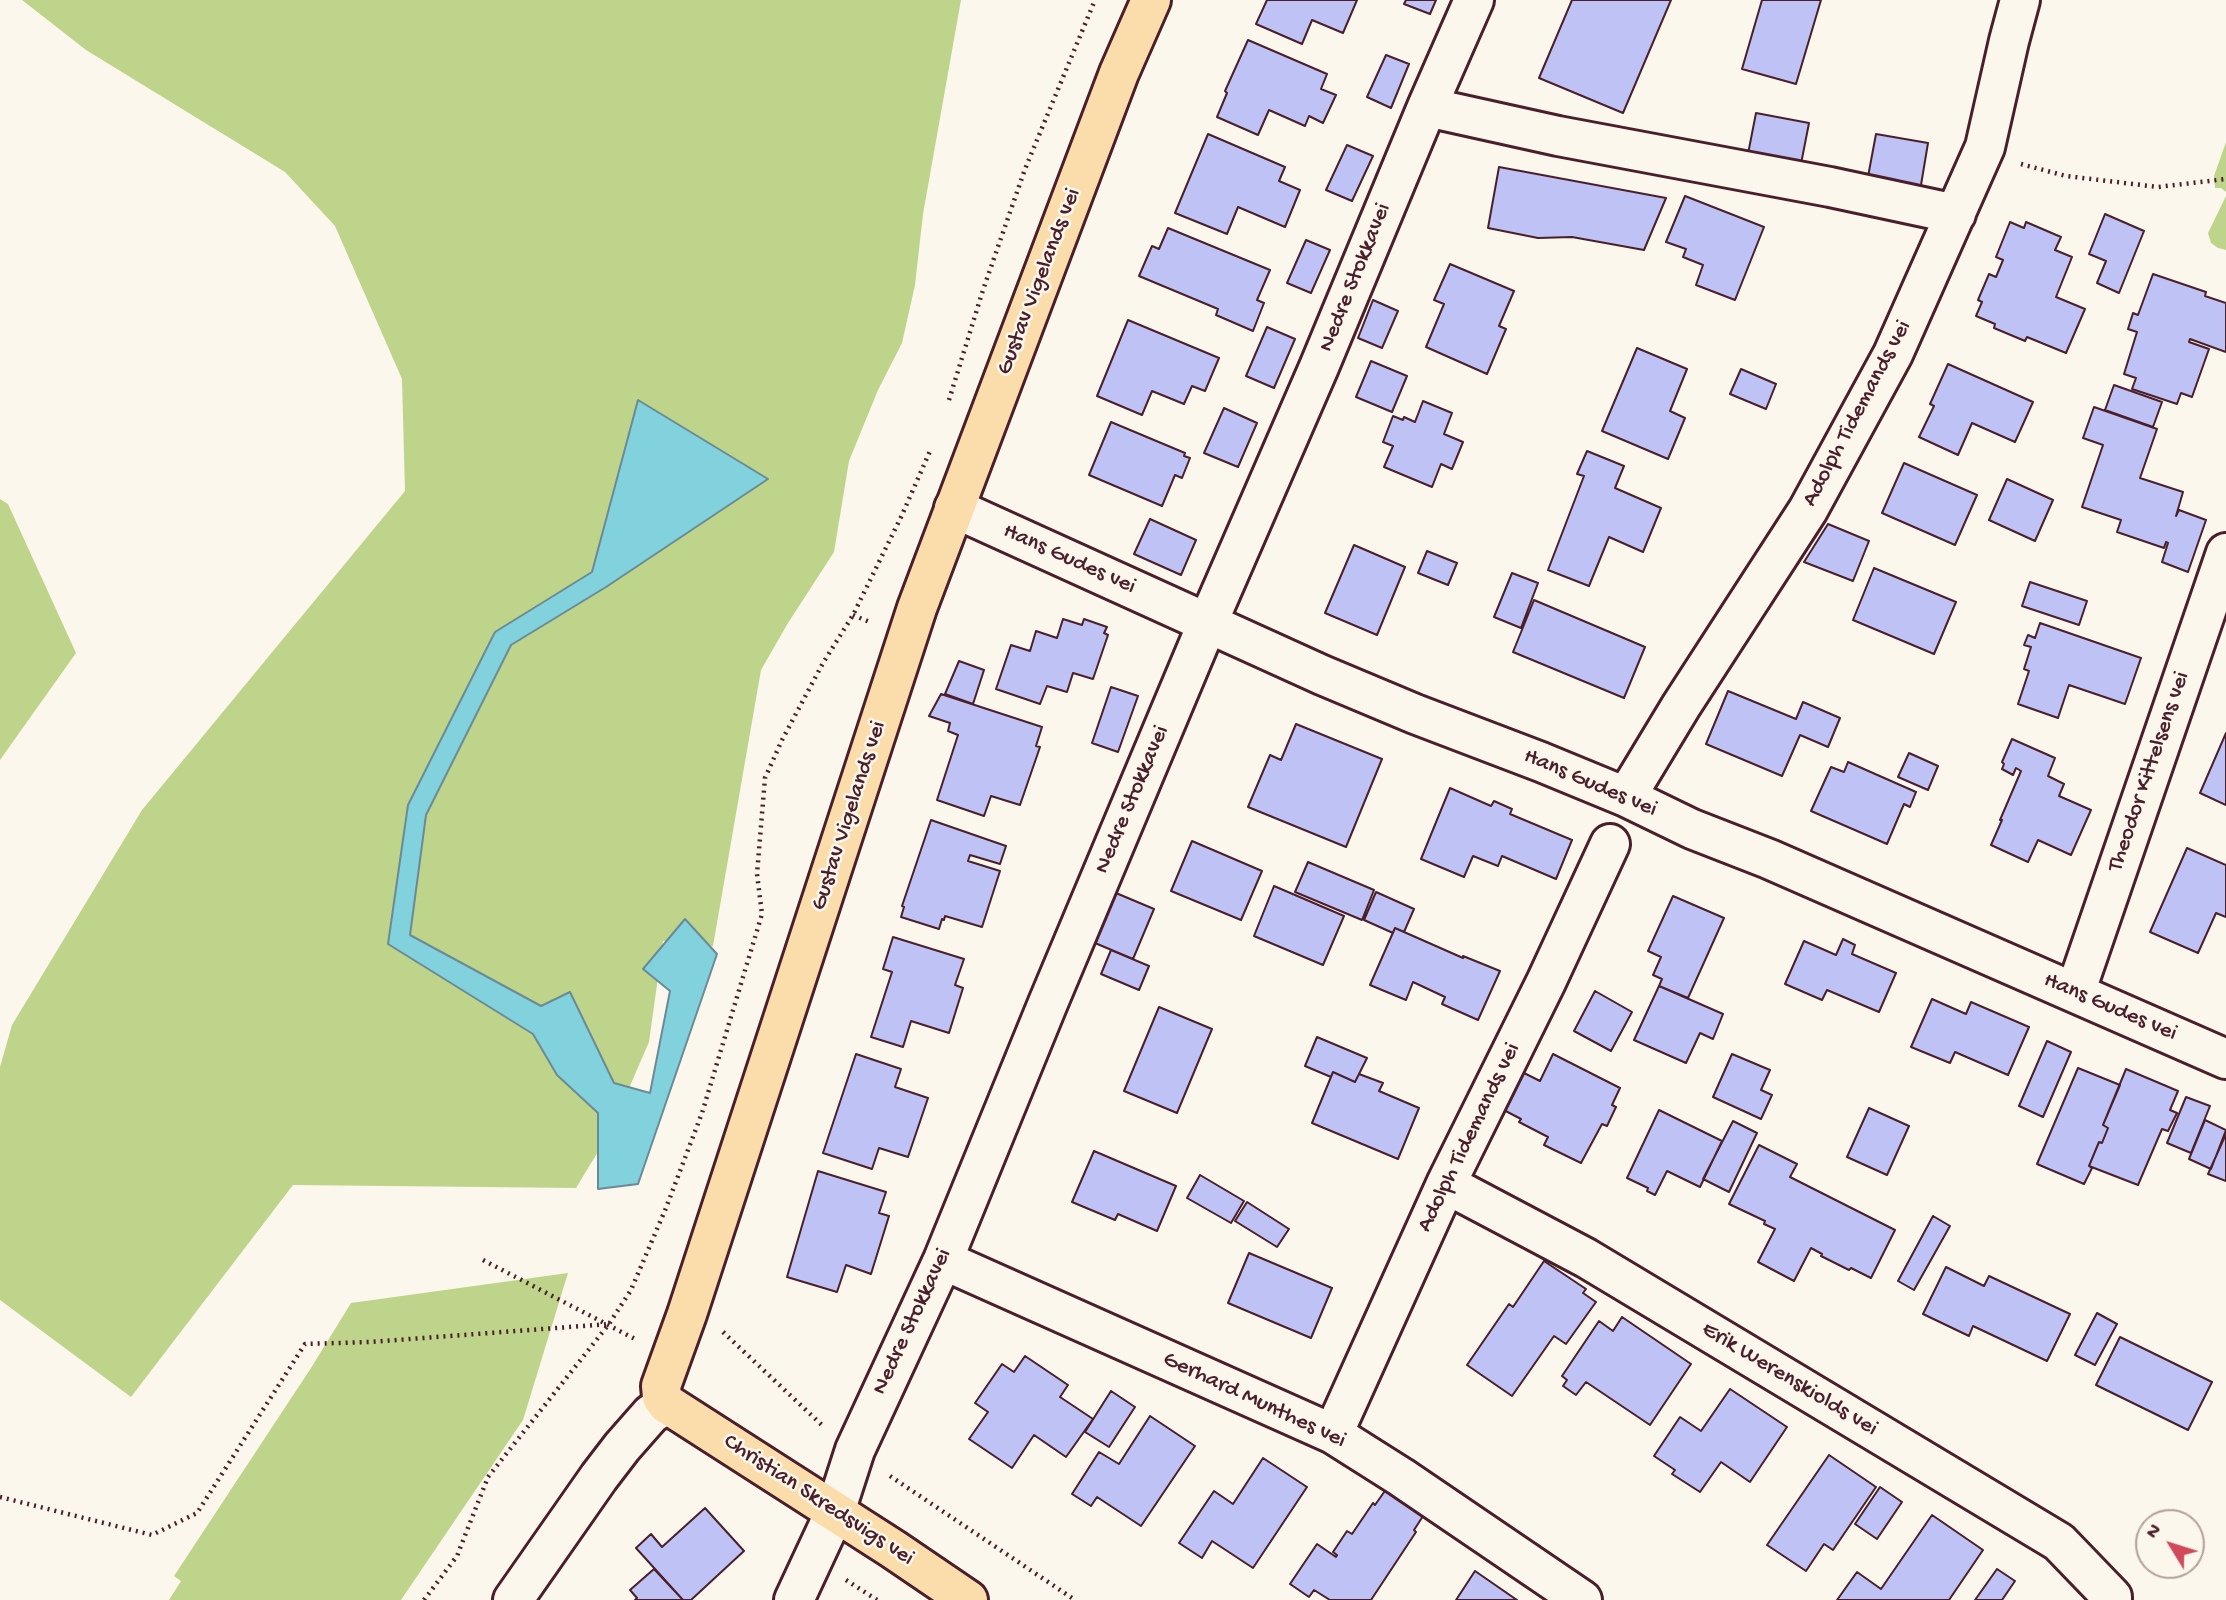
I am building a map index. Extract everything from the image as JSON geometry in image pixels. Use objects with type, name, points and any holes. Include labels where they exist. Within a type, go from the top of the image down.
[{"type":"main road","name":"Gustav Vigelands vei","points":[[667,1404],[662,1397],[661,1386],[917,608],[1119,74],[1151,0]]},
{"type":"main road","name":"Christian Skredsvigs vei","points":[[667,1404],[968,1600]]},
{"type":"street","name":"Nedre Stokkavei","points":[[794,1600],[835,1512],[855,1450],[943,1260],[1208,622],[1320,367],[1474,0]]},
{"type":"street","name":"Adolph Tidemands vei","points":[[1626,797],[1681,706],[1808,510],[1893,354],[1985,147],[2020,0]]},
{"type":"street","points":[[1427,107],[1558,136],[1830,187],[1956,214]]},
{"type":"street","name":"Hans Gudes vei","points":[[954,508],[1403,709],[1626,797],[1692,829],[1769,859],[2226,1059]]},
{"type":"street","name":"Theodor Kittelsens vei","points":[[2075,993],[2226,552]]},
{"type":"street","name":"Adolph Tidemands vei","points":[[1333,1434],[1446,1184],[1546,982],[1610,844]]},
{"type":"street","name":"Erik Werenskiolds vei","points":[[1446,1184],[1586,1258],[2059,1542],[2112,1600]]},
{"type":"street","name":"Gerhard Munthes vei","points":[[943,1260],[1333,1434],[1582,1600]]},
{"type":"street","points":[[513,1600],[614,1457],[651,1414],[667,1404]]},
{"type":"path","points":[[946,409],[1024,169],[1094,0]]},
{"type":"path","points":[[1985,147],[2008,160],[2066,176],[2158,187],[2226,179]]},
{"type":"path","points":[[424,1600],[457,1556],[488,1477],[609,1324],[631,1290],[702,1113],[762,914],[757,874],[765,778],[823,663],[853,615],[932,446]]},
{"type":"path","points":[[853,615],[880,626]]},
{"type":"path","points":[[483,1260],[672,1357]]},
{"type":"path","points":[[714,1323],[833,1435],[1075,1600]]},
{"type":"path","points":[[0,1497],[152,1535],[197,1513],[304,1344],[370,1342],[609,1324]]},
{"type":"green space","points":[[22,0],[961,0],[923,214],[915,285],[902,343],[878,390],[849,461],[834,552],[761,670],[713,946],[663,941],[649,1042],[610,1132],[576,1188],[293,1185],[131,1397],[0,1300],[0,1067],[12,1025],[142,810],[405,491],[402,379],[335,226],[285,172],[86,50]]},
{"type":"green space","points":[[2226,142],[2226,192],[2215,188],[2214,176]]},
{"type":"green space","points":[[2226,196],[2226,250],[2211,243],[2208,233]]},
{"type":"green space","points":[[0,499],[8,504],[76,653],[0,760]]},
{"type":"green space","points":[[568,1273],[523,1420],[401,1600],[169,1600],[181,1581],[174,1576],[351,1303]]},
{"type":"water","points":[[638,400],[768,479],[606,587],[511,645],[426,815],[410,935],[541,1006],[570,992],[614,1083],[650,1093],[670,991],[643,969],[685,919],[717,954],[638,1184],[598,1189],[598,1113],[557,1075],[533,1034],[388,944],[408,805],[495,632],[592,572]]},
{"type":"building","points":[[1267,0],[1357,0],[1343,33],[1312,20],[1302,44],[1256,24]]},
{"type":"building","points":[[1406,0],[1436,0],[1430,14],[1404,4]]},
{"type":"building","points":[[1572,0],[1671,0],[1623,113],[1539,78]]},
{"type":"building","points":[[1762,0],[1821,0],[1796,84],[1742,69]]},
{"type":"building","points":[[1248,40],[1327,74],[1321,89],[1336,95],[1323,123],[1309,116],[1305,126],[1269,110],[1258,135],[1217,117],[1227,93],[1225,91]]},
{"type":"building","points":[[1386,55],[1409,64],[1391,108],[1367,97]]},
{"type":"building","points":[[1756,113],[1809,123],[1800,169],[1747,159]]},
{"type":"building","points":[[1208,134],[1285,167],[1279,181],[1300,190],[1285,227],[1238,207],[1227,234],[1175,213]]},
{"type":"building","points":[[1876,134],[1928,143],[1920,191],[1867,182]]},
{"type":"building","points":[[1347,145],[1373,156],[1352,201],[1326,190]]},
{"type":"building","points":[[1499,167],[1666,198],[1644,250],[1572,237],[1538,238],[1488,228]]},
{"type":"building","points":[[1685,196],[1764,227],[1735,300],[1696,285],[1703,265],[1683,257],[1686,249],[1666,242]]},
{"type":"building","points":[[2105,214],[2144,231],[2119,293],[2097,283],[2106,261],[2089,254]]},
{"type":"building","points":[[2010,222],[2024,228],[2026,222],[2061,237],[2055,250],[2072,257],[2056,297],[2085,309],[2066,353],[2027,337],[2025,341],[1994,328],[1995,324],[1976,316],[1982,302],[1978,300],[1989,274],[1996,277],[2003,260],[1996,257]]},
{"type":"building","points":[[1168,228],[1270,270],[1257,300],[1264,303],[1253,331],[1216,315],[1218,309],[1139,276],[1152,246],[1159,249]]},
{"type":"building","points":[[1306,240],[1330,250],[1311,293],[1287,283]]},
{"type":"building","points":[[1450,264],[1514,291],[1499,326],[1506,329],[1487,374],[1426,347],[1444,304],[1434,300]]},
{"type":"building","points":[[2153,274],[2206,292],[2205,296],[2226,303],[2226,352],[2190,339],[2189,342],[2209,349],[2192,397],[2181,393],[2177,404],[2132,389],[2136,378],[2124,374],[2137,332],[2128,329],[2133,313],[2138,315]]},
{"type":"building","points":[[1373,300],[1398,311],[1382,348],[1358,338]]},
{"type":"building","points":[[1128,320],[1219,358],[1205,391],[1192,386],[1184,404],[1152,391],[1142,415],[1097,396]]},
{"type":"building","points":[[1267,327],[1295,339],[1274,388],[1246,376]]},
{"type":"building","points":[[1637,348],[1687,369],[1670,411],[1685,418],[1668,459],[1602,431]]},
{"type":"building","points":[[1371,361],[1407,376],[1392,412],[1356,397]]},
{"type":"building","points":[[1948,364],[2033,402],[2015,442],[1972,423],[1958,455],[1919,437],[1934,406],[1930,404]]},
{"type":"building","points":[[1741,369],[1776,384],[1766,409],[1730,394]]},
{"type":"building","points":[[2114,385],[2162,402],[2153,427],[2105,410]]},
{"type":"building","points":[[1423,401],[1452,413],[1444,434],[1463,442],[1452,469],[1441,464],[1432,487],[1384,467],[1393,446],[1383,442],[1393,416],[1415,422]]},
{"type":"building","points":[[2094,407],[2157,429],[2140,478],[2183,492],[2176,516],[2179,510],[2206,520],[2188,572],[2162,562],[2168,543],[2166,542],[2164,548],[2117,532],[2121,520],[2082,507],[2103,445],[2083,438]]},
{"type":"building","points":[[1224,408],[1257,423],[1238,467],[1204,453]]},
{"type":"building","points":[[1111,422],[1185,453],[1184,456],[1190,458],[1182,478],[1175,475],[1162,506],[1089,475]]},
{"type":"building","points":[[1587,451],[1624,466],[1615,488],[1661,508],[1643,552],[1609,537],[1589,586],[1548,570],[1584,476],[1577,474]]},
{"type":"building","points":[[1904,463],[1977,495],[1955,545],[1882,513]]},
{"type":"building","points":[[2007,479],[2053,500],[2035,541],[1989,520]]},
{"type":"building","points":[[1150,519],[1196,540],[1181,575],[1134,554]]},
{"type":"building","points":[[1828,524],[1869,541],[1853,581],[1804,562]]},
{"type":"building","points":[[1354,545],[1405,567],[1377,635],[1325,613]]},
{"type":"building","points":[[1427,551],[1457,563],[1448,585],[1418,573]]},
{"type":"building","points":[[1874,568],[1956,602],[1934,654],[1853,620]]},
{"type":"building","points":[[1512,573],[1538,583],[1521,628],[1494,617]]},
{"type":"building","points":[[2030,582],[2087,601],[2079,625],[2022,606]]},
{"type":"building","points":[[1534,600],[1645,647],[1624,698],[1513,652]]},
{"type":"building","points":[[1063,619],[1082,625],[1084,619],[1107,627],[1104,633],[1108,635],[1093,679],[1073,673],[1067,692],[1047,686],[1040,704],[996,689],[1011,645],[1030,651],[1036,631],[1057,638]]},
{"type":"building","points":[[2040,623],[2141,658],[2125,704],[2069,685],[2058,718],[2018,704],[2029,671],[2024,669],[2031,647],[2024,645],[2028,635],[2035,638]]},
{"type":"building","points":[[959,661],[984,670],[973,704],[945,694]]},
{"type":"building","points":[[1111,687],[1138,696],[1118,752],[1092,743]]},
{"type":"building","points":[[1728,691],[1796,719],[1803,702],[1840,718],[1828,747],[1800,735],[1782,776],[1706,744]]},
{"type":"building","points":[[941,694],[1042,727],[1036,746],[1040,747],[1020,805],[991,796],[984,816],[937,800],[958,735],[948,731],[950,723],[929,716]]},
{"type":"building","points":[[1296,724],[1382,759],[1346,847],[1248,807],[1270,755],[1281,760]]},
{"type":"building","points":[[2226,733],[2226,805],[2200,793]]},
{"type":"building","points":[[2012,739],[2055,758],[2048,776],[2064,784],[2059,796],[2091,810],[2071,855],[2038,840],[2028,862],[1991,845],[2021,771],[2016,768],[2013,775],[2002,769],[2002,762]]},
{"type":"building","points":[[1909,753],[1938,766],[1928,790],[1898,777]]},
{"type":"building","points":[[1848,762],[1916,792],[1910,807],[1904,804],[1887,844],[1811,811],[1831,767],[1844,772]]},
{"type":"building","points":[[1450,788],[1491,806],[1494,801],[1512,809],[1510,814],[1572,840],[1556,879],[1502,856],[1498,866],[1473,856],[1464,877],[1421,859]]},
{"type":"building","points":[[931,820],[1006,846],[1000,864],[970,855],[968,861],[1000,871],[982,927],[945,916],[939,929],[901,917],[902,906]]},
{"type":"building","points":[[1192,841],[1262,871],[1241,920],[1171,891]]},
{"type":"building","points":[[2187,848],[2226,865],[2226,917],[2216,913],[2198,953],[2150,932]]},
{"type":"building","points":[[1308,862],[1374,890],[1362,920],[1295,892]]},
{"type":"building","points":[[1274,886],[1344,916],[1323,965],[1254,936]]},
{"type":"building","points":[[1376,892],[1414,909],[1404,932],[1395,928],[1393,933],[1364,920]]},
{"type":"building","points":[[1116,893],[1154,909],[1133,959],[1095,943]]},
{"type":"building","points":[[1673,896],[1724,918],[1688,998],[1659,986],[1662,979],[1653,975],[1661,957],[1648,951]]},
{"type":"building","points":[[1395,928],[1500,971],[1478,1020],[1442,1004],[1445,997],[1413,982],[1406,1000],[1370,985]]},
{"type":"building","points":[[893,937],[964,959],[955,985],[963,988],[949,1033],[911,1021],[903,1047],[871,1037],[892,972],[883,969]]},
{"type":"building","points":[[1843,939],[1855,945],[1852,954],[1896,973],[1879,1012],[1827,990],[1822,1000],[1785,984],[1804,941],[1836,955]]},
{"type":"building","points":[[1111,950],[1149,966],[1139,990],[1101,974]]},
{"type":"building","points":[[1659,986],[1723,1014],[1713,1039],[1700,1033],[1686,1063],[1634,1040]]},
{"type":"building","points":[[1595,991],[1632,1012],[1611,1051],[1574,1031]]},
{"type":"building","points":[[1932,999],[1966,1014],[1971,1002],[2029,1027],[2008,1075],[1955,1052],[1950,1063],[1911,1047]]},
{"type":"building","points":[[1159,1007],[1212,1029],[1177,1113],[1124,1091]]},
{"type":"building","points":[[1317,1037],[1367,1058],[1355,1082],[1333,1072],[1331,1077],[1305,1066]]},
{"type":"building","points":[[2047,1041],[2071,1052],[2043,1117],[2019,1106]]},
{"type":"building","points":[[856,1054],[901,1069],[895,1087],[928,1098],[908,1157],[879,1148],[872,1169],[823,1153]]},
{"type":"building","points":[[1553,1054],[1620,1088],[1612,1105],[1616,1107],[1607,1126],[1602,1124],[1581,1163],[1544,1145],[1548,1137],[1498,1107],[1518,1070],[1540,1081]]},
{"type":"building","points":[[1732,1054],[1770,1070],[1761,1090],[1772,1095],[1761,1119],[1713,1097]]},
{"type":"building","points":[[2078,1068],[2120,1085],[2103,1125],[2108,1128],[2102,1143],[2099,1142],[2089,1166],[2092,1168],[2084,1184],[2037,1164]]},
{"type":"building","points":[[2126,1069],[2178,1091],[2170,1110],[2177,1113],[2168,1131],[2162,1129],[2138,1185],[2089,1166],[2108,1128],[2103,1125]]},
{"type":"building","points":[[1333,1072],[1355,1082],[1359,1074],[1383,1083],[1379,1091],[1419,1108],[1398,1159],[1312,1123]]},
{"type":"building","points":[[2186,1097],[2210,1106],[2191,1153],[2167,1143]]},
{"type":"building","points":[[1869,1108],[1909,1126],[1887,1175],[1847,1157]]},
{"type":"building","points":[[1659,1110],[1722,1141],[1700,1187],[1667,1171],[1655,1195],[1647,1191],[1648,1188],[1627,1178]]},
{"type":"building","points":[[2205,1120],[2226,1130],[2211,1169],[2189,1159]]},
{"type":"building","points":[[1733,1121],[1757,1133],[1729,1192],[1703,1179]]},
{"type":"building","points":[[2226,1134],[2226,1181],[2208,1174]]},
{"type":"building","points":[[1759,1145],[1797,1164],[1790,1177],[1895,1230],[1871,1278],[1821,1256],[1822,1254],[1811,1248],[1794,1281],[1758,1262],[1775,1229],[1764,1224],[1765,1221],[1729,1204]]},
{"type":"building","points":[[1094,1151],[1176,1186],[1157,1231],[1118,1214],[1115,1220],[1072,1202]]},
{"type":"building","points":[[818,1171],[886,1192],[879,1213],[889,1216],[871,1274],[846,1265],[837,1292],[787,1277]]},
{"type":"building","points":[[1200,1175],[1244,1201],[1231,1223],[1187,1198]]},
{"type":"building","points":[[1247,1202],[1289,1229],[1277,1247],[1235,1221]]},
{"type":"building","points":[[1933,1216],[1950,1226],[1914,1290],[1898,1281]]},
{"type":"building","points":[[1249,1253],[1332,1288],[1311,1338],[1228,1303]]},
{"type":"building","points":[[1544,1261],[1586,1289],[1583,1293],[1596,1302],[1566,1344],[1554,1336],[1512,1396],[1467,1365],[1509,1304],[1513,1307]]},
{"type":"building","points":[[1946,1267],[1984,1286],[1989,1276],[2070,1314],[2047,1361],[1973,1326],[1969,1336],[1923,1314]]},
{"type":"building","points":[[2097,1313],[2117,1324],[2095,1365],[2075,1355]]},
{"type":"building","points":[[1622,1317],[1691,1364],[1650,1425],[1586,1382],[1576,1395],[1563,1386],[1567,1380],[1562,1376],[1599,1321],[1613,1331]]},
{"type":"building","points":[[2120,1337],[2212,1382],[2188,1430],[2096,1385]]},
{"type":"building","points":[[1025,1356],[1068,1385],[1060,1397],[1093,1419],[1066,1457],[1034,1435],[1012,1468],[969,1439],[988,1412],[975,1403],[1002,1364],[1014,1372]]},
{"type":"building","points":[[1730,1389],[1787,1427],[1750,1482],[1721,1462],[1700,1492],[1672,1474],[1675,1470],[1654,1456],[1680,1417],[1701,1431]]},
{"type":"building","points":[[1111,1391],[1135,1407],[1109,1447],[1085,1432]]},
{"type":"building","points":[[1150,1416],[1195,1446],[1141,1526],[1097,1497],[1091,1506],[1072,1494],[1099,1452],[1119,1464]]},
{"type":"building","points":[[1829,1455],[1876,1487],[1833,1550],[1824,1544],[1806,1571],[1767,1545]]},
{"type":"building","points":[[1263,1458],[1307,1487],[1253,1568],[1212,1541],[1202,1558],[1179,1543],[1214,1491],[1233,1504]]},
{"type":"building","points":[[1880,1487],[1902,1502],[1877,1539],[1855,1524]]},
{"type":"building","points":[[1387,1488],[1425,1513],[1414,1530],[1416,1532],[1371,1600],[1330,1600],[1314,1590],[1309,1597],[1290,1584],[1317,1544],[1336,1557],[1333,1552],[1347,1531],[1352,1534]]},
{"type":"building","points":[[705,1508],[744,1551],[691,1600],[683,1600],[636,1548],[651,1534],[662,1547]]},
{"type":"building","points":[[1932,1515],[1983,1550],[1949,1600],[1837,1600],[1857,1572],[1881,1589]]},
{"type":"building","points":[[654,1569],[683,1600],[635,1600],[637,1598],[630,1590]]},
{"type":"building","points":[[1997,1569],[2015,1581],[2002,1600],[1975,1600]]},
{"type":"building","points":[[1475,1571],[1517,1600],[1456,1600]]}]
